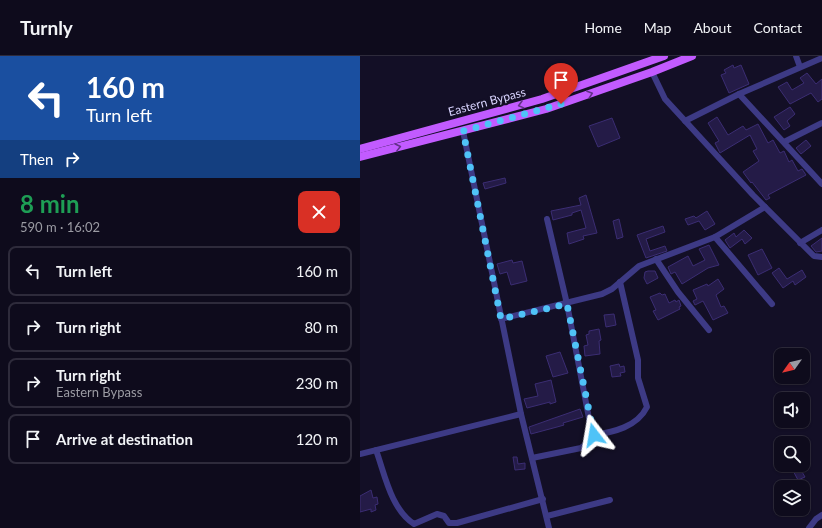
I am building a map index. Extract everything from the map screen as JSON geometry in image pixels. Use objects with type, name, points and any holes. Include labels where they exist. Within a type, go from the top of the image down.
[{"type":"main road","name":"Eastern Bypass","points":[[360,149],[542,99],[664,56]]},
{"type":"main road","name":"Eastern Bypass","points":[[360,157],[546,109],[652,72],[692,56]]},
{"type":"street","points":[[796,56],[800,67]]},
{"type":"street","points":[[686,121],[740,94],[822,58]]},
{"type":"street","points":[[652,72],[665,98],[765,207],[814,256],[822,257]]},
{"type":"street","points":[[740,94],[822,184]]},
{"type":"street","points":[[784,142],[822,123]]},
{"type":"street","points":[[463,131],[521,414],[548,516],[549,528]]},
{"type":"street","points":[[501,319],[567,304],[602,294],[620,282],[639,266],[715,237],[765,207]]},
{"type":"street","points":[[532,458],[581,448],[593,439],[594,435],[567,304],[547,219]]},
{"type":"street","points":[[800,242],[822,230]]},
{"type":"street","points":[[715,237],[772,304]]},
{"type":"street","points":[[656,259],[678,292],[709,330]]},
{"type":"street","points":[[594,435],[610,433],[630,426],[644,413],[647,407],[638,378],[638,360],[620,282]]},
{"type":"street","points":[[360,454],[521,414]]},
{"type":"street","points":[[376,450],[392,496],[405,518],[415,526],[437,514],[444,516],[450,523],[457,524],[543,499]]},
{"type":"street","points":[[548,516],[610,500]]},
{"type":"street","points":[[809,528],[816,519],[822,515]]},
{"type":"building","points":[[733,65],[734,68],[741,65],[749,84],[729,93],[721,75],[726,73],[724,70]]},
{"type":"building","points":[[807,73],[816,84],[822,79],[822,99],[818,102],[811,93],[790,104],[778,87],[787,82],[792,90],[804,83],[800,78]]},
{"type":"building","points":[[790,107],[795,114],[787,121],[790,126],[784,130],[774,117]]},
{"type":"building","points":[[717,117],[728,135],[743,126],[746,130],[758,124],[768,143],[773,140],[780,153],[784,151],[789,162],[792,160],[798,171],[802,169],[806,175],[768,195],[770,198],[766,200],[743,172],[759,161],[753,151],[757,149],[750,135],[720,153],[715,143],[719,141],[708,123]]},
{"type":"building","points":[[612,118],[620,138],[598,147],[589,126]]},
{"type":"building","points":[[806,140],[811,146],[801,154],[796,148]]},
{"type":"building","points":[[505,178],[506,183],[485,189],[483,183]]},
{"type":"building","points":[[586,195],[597,233],[583,236],[584,239],[569,244],[567,233],[586,228],[581,210],[572,213],[572,215],[553,220],[551,211],[581,205],[579,198]]},
{"type":"building","points":[[707,211],[715,224],[705,230],[699,221],[688,225],[685,219],[694,216],[696,218]]},
{"type":"building","points":[[619,219],[623,237],[617,239],[613,221]]},
{"type":"building","points":[[663,226],[665,232],[646,239],[650,251],[665,246],[667,251],[646,258],[637,235]]},
{"type":"building","points":[[744,230],[752,238],[745,244],[742,239],[730,248],[725,240],[734,233],[736,237]]},
{"type":"building","points":[[822,238],[822,251],[816,252],[811,246]]},
{"type":"building","points":[[709,245],[719,265],[708,268],[682,284],[675,272],[671,274],[668,267],[688,256],[693,266],[705,260],[699,249]]},
{"type":"building","points":[[762,249],[772,268],[758,275],[748,255]]},
{"type":"building","points":[[512,260],[513,263],[522,261],[527,281],[511,285],[507,272],[500,274],[497,264]]},
{"type":"building","points":[[779,268],[787,279],[802,270],[806,277],[795,285],[793,281],[783,288],[772,273]]},
{"type":"building","points":[[655,271],[658,278],[647,284],[644,278],[645,272]]},
{"type":"building","points":[[718,279],[724,289],[716,295],[721,307],[724,306],[728,313],[713,320],[703,301],[695,305],[693,301],[697,299],[693,290],[707,284],[708,286]]},
{"type":"building","points":[[660,293],[662,295],[665,294],[669,303],[679,300],[681,306],[679,307],[680,309],[658,320],[653,311],[656,310],[650,297]]},
{"type":"building","points":[[614,314],[616,325],[606,327],[604,315]]},
{"type":"building","points":[[599,329],[601,340],[599,341],[600,354],[585,356],[584,346],[588,345],[586,335],[589,334],[589,331]]},
{"type":"building","points":[[560,352],[568,373],[553,377],[546,356]]},
{"type":"building","points":[[619,364],[620,367],[624,366],[625,372],[620,373],[621,376],[612,377],[610,366]]},
{"type":"building","points":[[551,380],[556,402],[550,404],[550,402],[527,408],[524,399],[538,396],[535,384]]},
{"type":"building","points":[[580,409],[583,417],[563,423],[564,425],[531,434],[529,427]]},
{"type":"building","points":[[513,457],[517,457],[518,464],[525,463],[525,469],[515,470]]},
{"type":"building","points":[[794,472],[802,472],[805,477],[798,480]]},
{"type":"building","points":[[371,490],[373,498],[377,497],[378,504],[375,505],[376,510],[371,512],[371,509],[360,512],[360,496]]},
{"type":"route","points":[[561,104],[463,131],[501,319],[567,304],[587,409],[594,435]]}]
